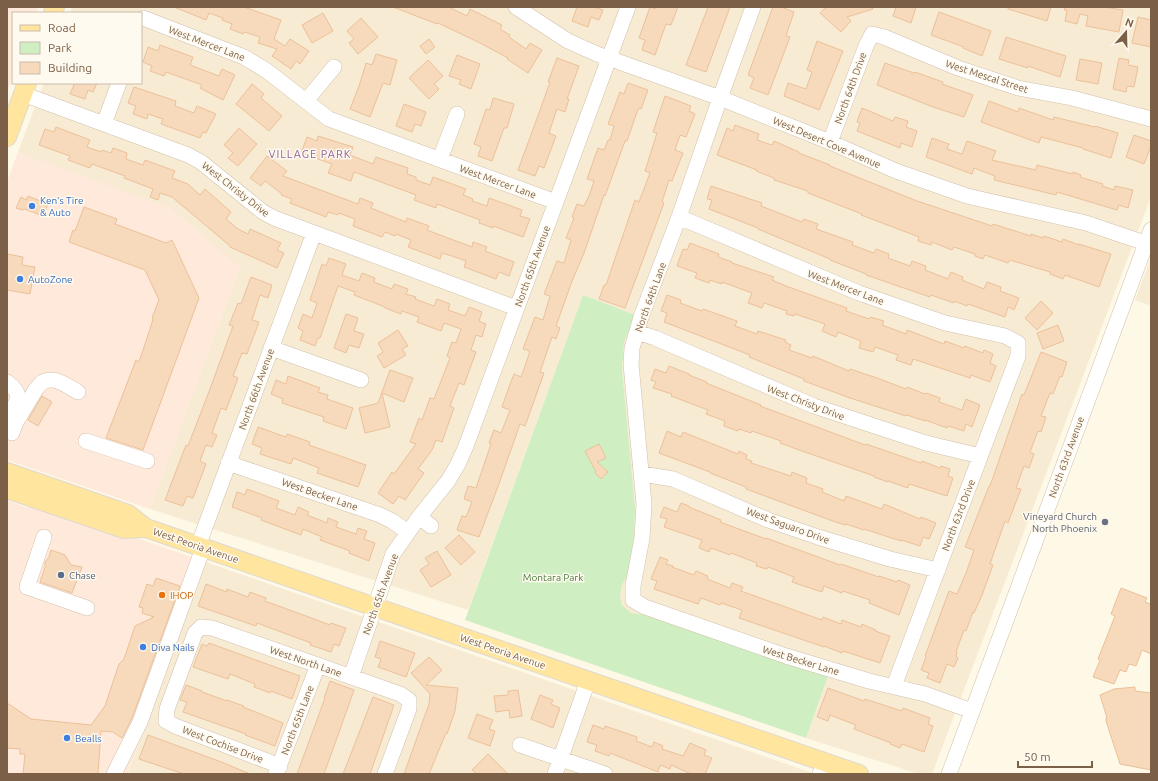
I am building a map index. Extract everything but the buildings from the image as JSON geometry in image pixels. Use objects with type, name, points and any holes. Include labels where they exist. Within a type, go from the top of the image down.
[{"type":"main road","points":[[7,137],[25,89]]},
{"type":"main road","name":"West Peoria Avenue","points":[[7,472],[128,514],[146,528],[588,680],[822,768],[859,774]]},
{"type":"main road","name":"West Peoria Avenue","points":[[7,489],[124,528],[146,528]]},
{"type":"street","name":"West Desert Cove Avenue","points":[[516,7],[568,41],[609,58],[720,98],[830,142],[896,171],[967,196],[1149,239]]},
{"type":"street","name":"North 65th Avenue","points":[[351,677],[394,554],[408,532],[448,480],[458,464],[466,446],[628,7]]},
{"type":"street","name":"North 64th Lane","points":[[633,600],[633,586],[642,538],[644,504],[630,364],[632,348],[753,7]]},
{"type":"street","name":"West Mercer Lane","points":[[144,16],[244,57],[267,71],[329,119],[556,202]]},
{"type":"street","name":"West Mescal Street","points":[[872,34],[884,37],[958,68],[1018,88],[1072,98],[1151,119]]},
{"type":"street","name":"North 64th Drive","points":[[830,142],[866,46],[872,34]]},
{"type":"street","points":[[306,101],[334,67]]},
{"type":"street","points":[[104,124],[119,84]]},
{"type":"street","name":"West Christy Drive","points":[[25,89],[104,124],[201,162],[263,212],[274,218],[516,308]]},
{"type":"street","points":[[440,159],[457,114]]},
{"type":"street","name":"West Mercer Lane","points":[[679,216],[859,293],[945,323],[1005,336],[1018,343]]},
{"type":"street","name":"North 66th Avenue","points":[[114,774],[140,722],[228,464],[314,233]]},
{"type":"street","name":"North 63rd Avenue","points":[[949,774],[1149,239]]},
{"type":"street","name":"West Christy Drive","points":[[637,332],[655,338],[766,387],[814,406],[926,443],[980,456]]},
{"type":"street","name":"North 63rd Drive","points":[[894,686],[1018,356],[1018,343]]},
{"type":"street","points":[[271,348],[361,380]]},
{"type":"street","points":[[9,426],[16,422],[39,384],[45,380],[54,380],[78,392]]},
{"type":"street","points":[[7,382],[17,390],[18,395],[9,426]]},
{"type":"street","points":[[86,441],[147,462]]},
{"type":"street","name":"West Becker Lane","points":[[228,464],[380,515],[408,532]]},
{"type":"street","name":"West Saguaro Drive","points":[[642,474],[673,479],[768,520],[818,537],[890,559],[938,570]]},
{"type":"street","points":[[419,517],[431,526]]},
{"type":"street","points":[[44,537],[26,587],[87,608]]},
{"type":"street","name":"West Becker Lane","points":[[633,600],[645,607],[786,656],[869,681],[925,694],[972,711]]},
{"type":"street","name":"West North Lane","points":[[166,721],[167,709],[195,633],[201,628],[212,628],[400,694],[409,700],[409,709],[385,774]]},
{"type":"street","name":"North 65th Lane","points":[[278,770],[318,665]]},
{"type":"street","points":[[555,774],[588,680]]},
{"type":"street","name":"West Cochise Drive","points":[[166,721],[278,770]]},
{"type":"street","points":[[520,745],[605,774]]},
{"type":"shaded area","points":[[7,7],[38,7],[36,12],[12,12],[12,79],[7,92]]},
{"type":"shaded area","points":[[72,7],[1151,7],[1151,197],[932,774],[919,774],[806,738],[828,676],[647,615],[631,613],[622,605],[620,596],[622,585],[628,575],[634,540],[635,508],[622,370],[624,342],[634,315],[583,295],[468,610],[150,509],[240,267],[18,152],[44,84],[142,84],[142,12],[70,12]]},
{"type":"shaded area","points":[[18,152],[172,209],[240,267],[150,509],[7,460],[7,182]]},
{"type":"shaded area","points":[[1151,258],[1151,306],[1135,300]]},
{"type":"shaded area","points":[[7,500],[25,507],[52,509],[206,562],[128,774],[7,774]]},
{"type":"shaded area","points":[[206,562],[482,658],[815,774],[128,774]]},
{"type":"green space","name":"Montara Park","points":[[583,295],[635,315],[624,342],[622,370],[635,508],[634,540],[628,575],[622,585],[620,596],[622,605],[631,613],[647,615],[828,676],[806,738],[465,620]]},
{"type":"place","name":"Ken's Tire & Auto","points":[[32,206]]},
{"type":"place","name":"AutoZone","points":[[20,279]]},
{"type":"place","name":"Vineyard Church North Phoenix","points":[[1105,522]]},
{"type":"place","name":"Chase","points":[[61,575]]},
{"type":"place","name":"IHOP","points":[[162,595]]},
{"type":"place","name":"Diva Nails","points":[[143,647]]},
{"type":"place","name":"Bealls","points":[[67,738]]},
{"type":"district","name":"VILLAGE PARK","points":[[310,154]]}]
